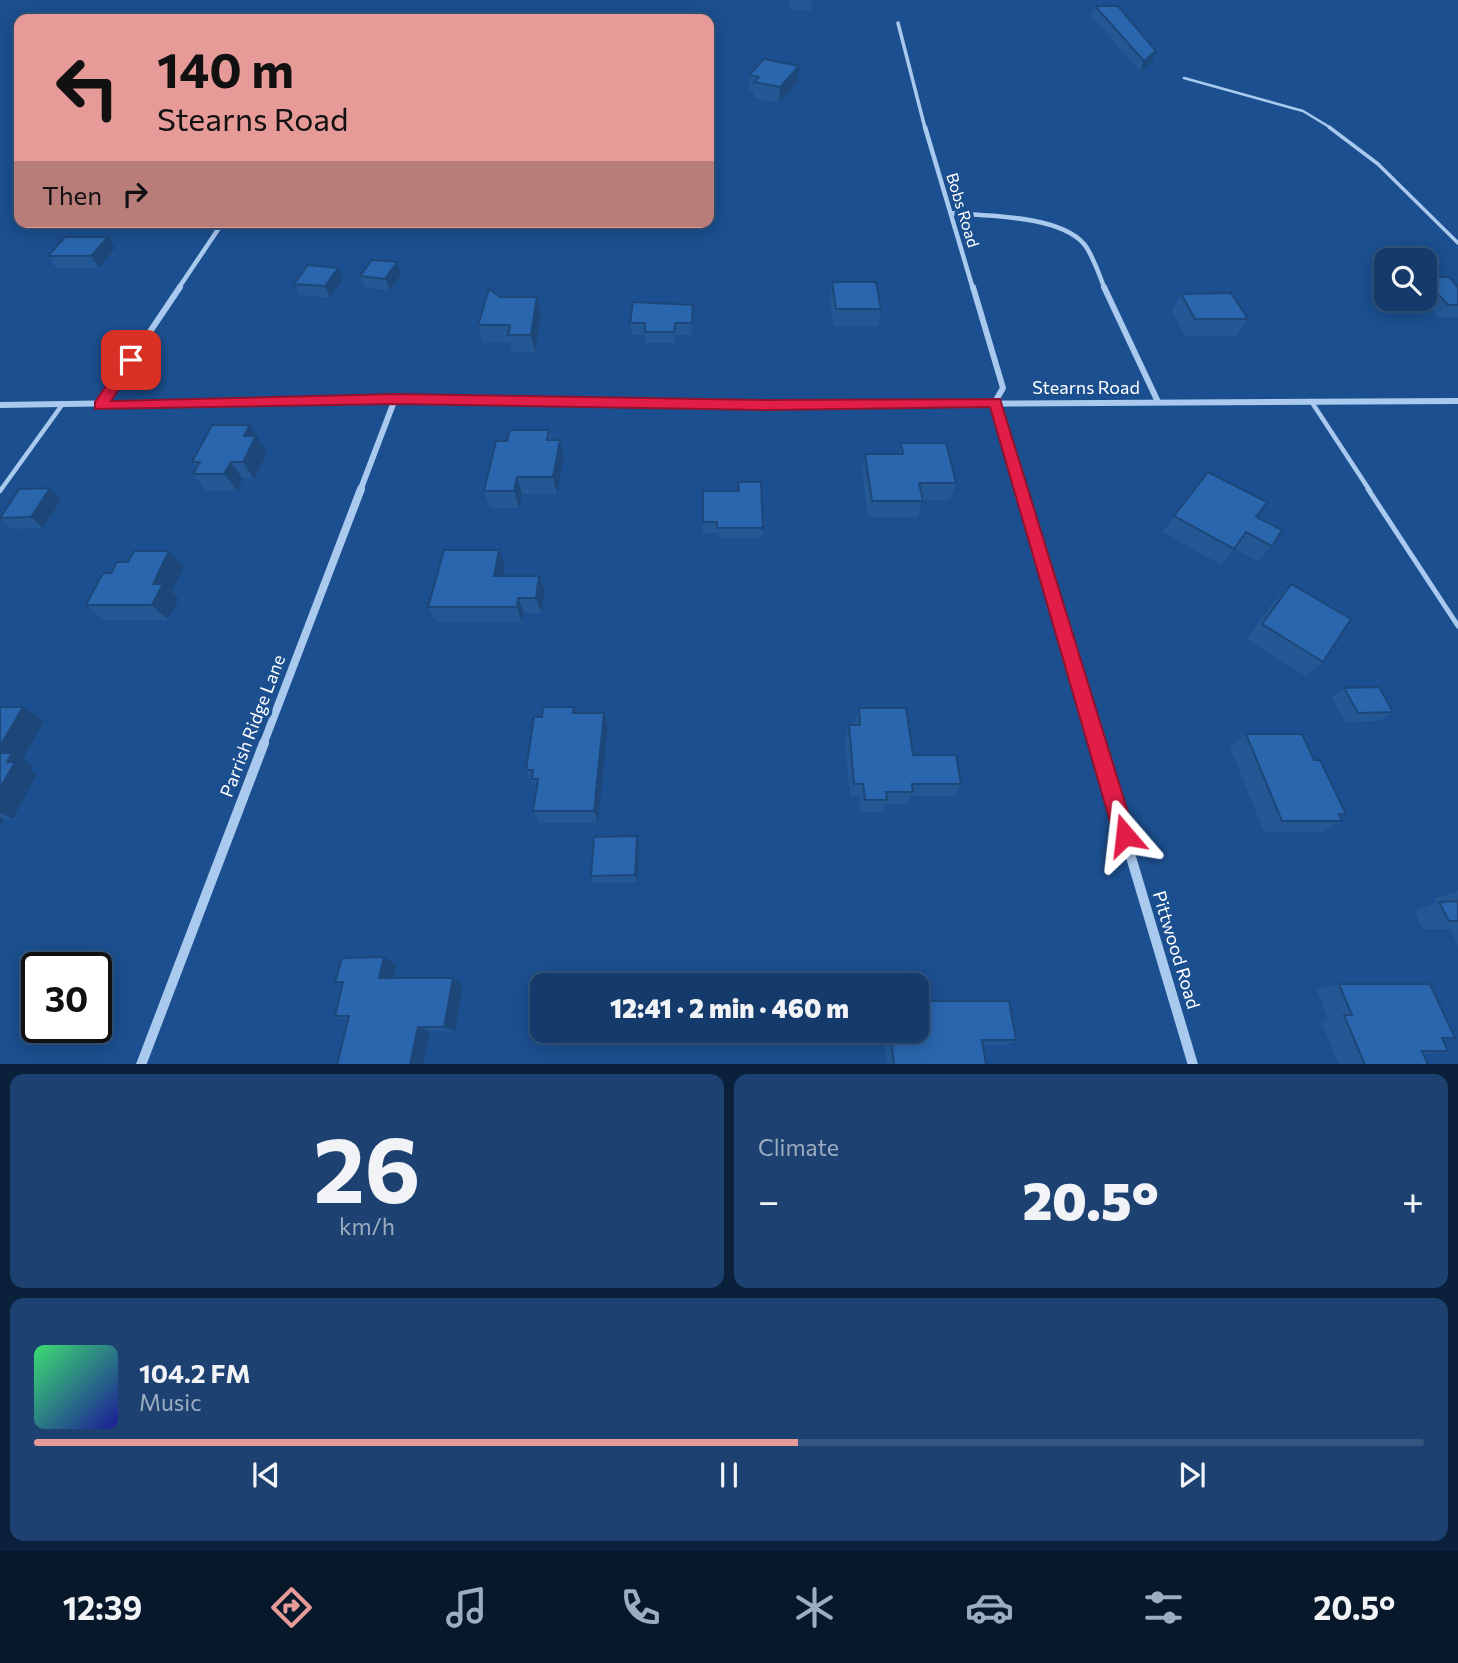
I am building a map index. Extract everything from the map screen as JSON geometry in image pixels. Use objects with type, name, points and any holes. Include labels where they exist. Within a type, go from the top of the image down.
[{"type":"street","name":"Bobs Road","points":[[898,23],[1003,388],[995,402]]},
{"type":"street","points":[[951,213],[1052,225],[1071,231],[1084,244],[1158,402]]},
{"type":"street","points":[[100,406],[219,228]]},
{"type":"street","name":"Stearns Road","points":[[0,405],[100,406],[395,399],[768,405],[1458,401]]},
{"type":"street","name":"Parrish Ridge Lane","points":[[141,1064],[395,399]]},
{"type":"street","name":"Pittwood Road","points":[[995,402],[1193,1064]]},
{"type":"lane","points":[[1184,78],[1303,111],[1324,123],[1378,164],[1458,243]]},
{"type":"lane","points":[[1311,401],[1458,626]]},
{"type":"lane","points":[[0,491],[62,405]]},
{"type":"building","points":[[1095,6],[1118,6],[1156,51],[1144,61]]},
{"type":"building","points":[[764,59],[799,66],[780,87],[754,82],[759,77],[749,75]]},
{"type":"building","points":[[65,237],[108,237],[91,256],[48,256]]},
{"type":"building","points":[[372,260],[397,262],[385,279],[360,276]]},
{"type":"building","points":[[308,265],[338,268],[325,286],[294,284]]},
{"type":"building","points":[[1437,277],[1449,277],[1458,287],[1458,305],[1448,305],[1437,293]]},
{"type":"building","points":[[832,282],[876,282],[881,309],[836,309]]},
{"type":"building","points":[[489,289],[500,297],[537,297],[531,335],[508,335],[510,325],[478,325]]},
{"type":"building","points":[[1231,293],[1248,319],[1195,319],[1181,294]]},
{"type":"building","points":[[633,302],[693,305],[692,323],[675,323],[674,332],[645,332],[645,323],[630,323]]},
{"type":"building","points":[[212,425],[250,425],[244,436],[256,436],[243,462],[231,462],[224,474],[193,474],[200,462],[192,462]]},
{"type":"building","points":[[510,430],[549,430],[547,440],[560,440],[553,477],[517,477],[514,491],[484,491],[496,441],[507,441]]},
{"type":"building","points":[[901,443],[946,443],[956,483],[919,483],[923,501],[872,501],[865,454],[903,454]]},
{"type":"building","points":[[1208,472],[1267,502],[1256,517],[1282,530],[1272,546],[1246,532],[1234,549],[1174,516]]},
{"type":"building","points":[[738,482],[761,482],[763,528],[717,528],[717,522],[703,522],[703,491],[739,491]]},
{"type":"building","points":[[50,488],[31,517],[0,518],[19,489]]},
{"type":"building","points":[[444,550],[499,550],[494,576],[539,576],[536,598],[518,598],[517,607],[428,607]]},
{"type":"building","points":[[134,551],[169,551],[153,584],[163,584],[152,605],[86,605],[103,573],[111,573],[117,562],[128,562]]},
{"type":"building","points":[[1291,584],[1351,619],[1323,662],[1262,624]]},
{"type":"building","points":[[1379,687],[1393,712],[1358,713],[1344,688]]},
{"type":"building","points":[[0,707],[23,707],[0,746]]},
{"type":"building","points":[[543,707],[574,707],[573,713],[604,713],[594,811],[533,811],[538,779],[532,779],[533,770],[526,770],[534,717],[542,717]]},
{"type":"building","points":[[859,708],[906,708],[913,755],[956,755],[961,784],[912,784],[913,792],[886,792],[887,800],[865,800],[863,784],[854,784],[849,725],[860,725]]},
{"type":"building","points":[[1246,734],[1302,734],[1314,760],[1320,760],[1346,814],[1339,814],[1342,821],[1282,821]]},
{"type":"building","points":[[0,753],[12,753],[7,762],[15,762],[0,788]]},
{"type":"building","points":[[637,836],[635,875],[591,876],[594,837]]},
{"type":"building","points":[[1458,901],[1458,921],[1449,921],[1439,902]]},
{"type":"building","points":[[384,957],[379,978],[453,978],[444,1027],[418,1027],[410,1064],[337,1064],[349,1016],[335,1016],[343,982],[335,982],[342,958]]},
{"type":"building","points":[[1339,984],[1430,984],[1455,1038],[1442,1038],[1448,1051],[1422,1051],[1428,1064],[1365,1064],[1344,1015],[1352,1015]]},
{"type":"building","points":[[929,1001],[1009,1001],[1016,1040],[982,1040],[986,1064],[894,1064],[891,1043],[929,1043]]},
{"type":"route","points":[[131,360],[100,406],[395,399],[768,405],[995,402],[1125,835]]}]
